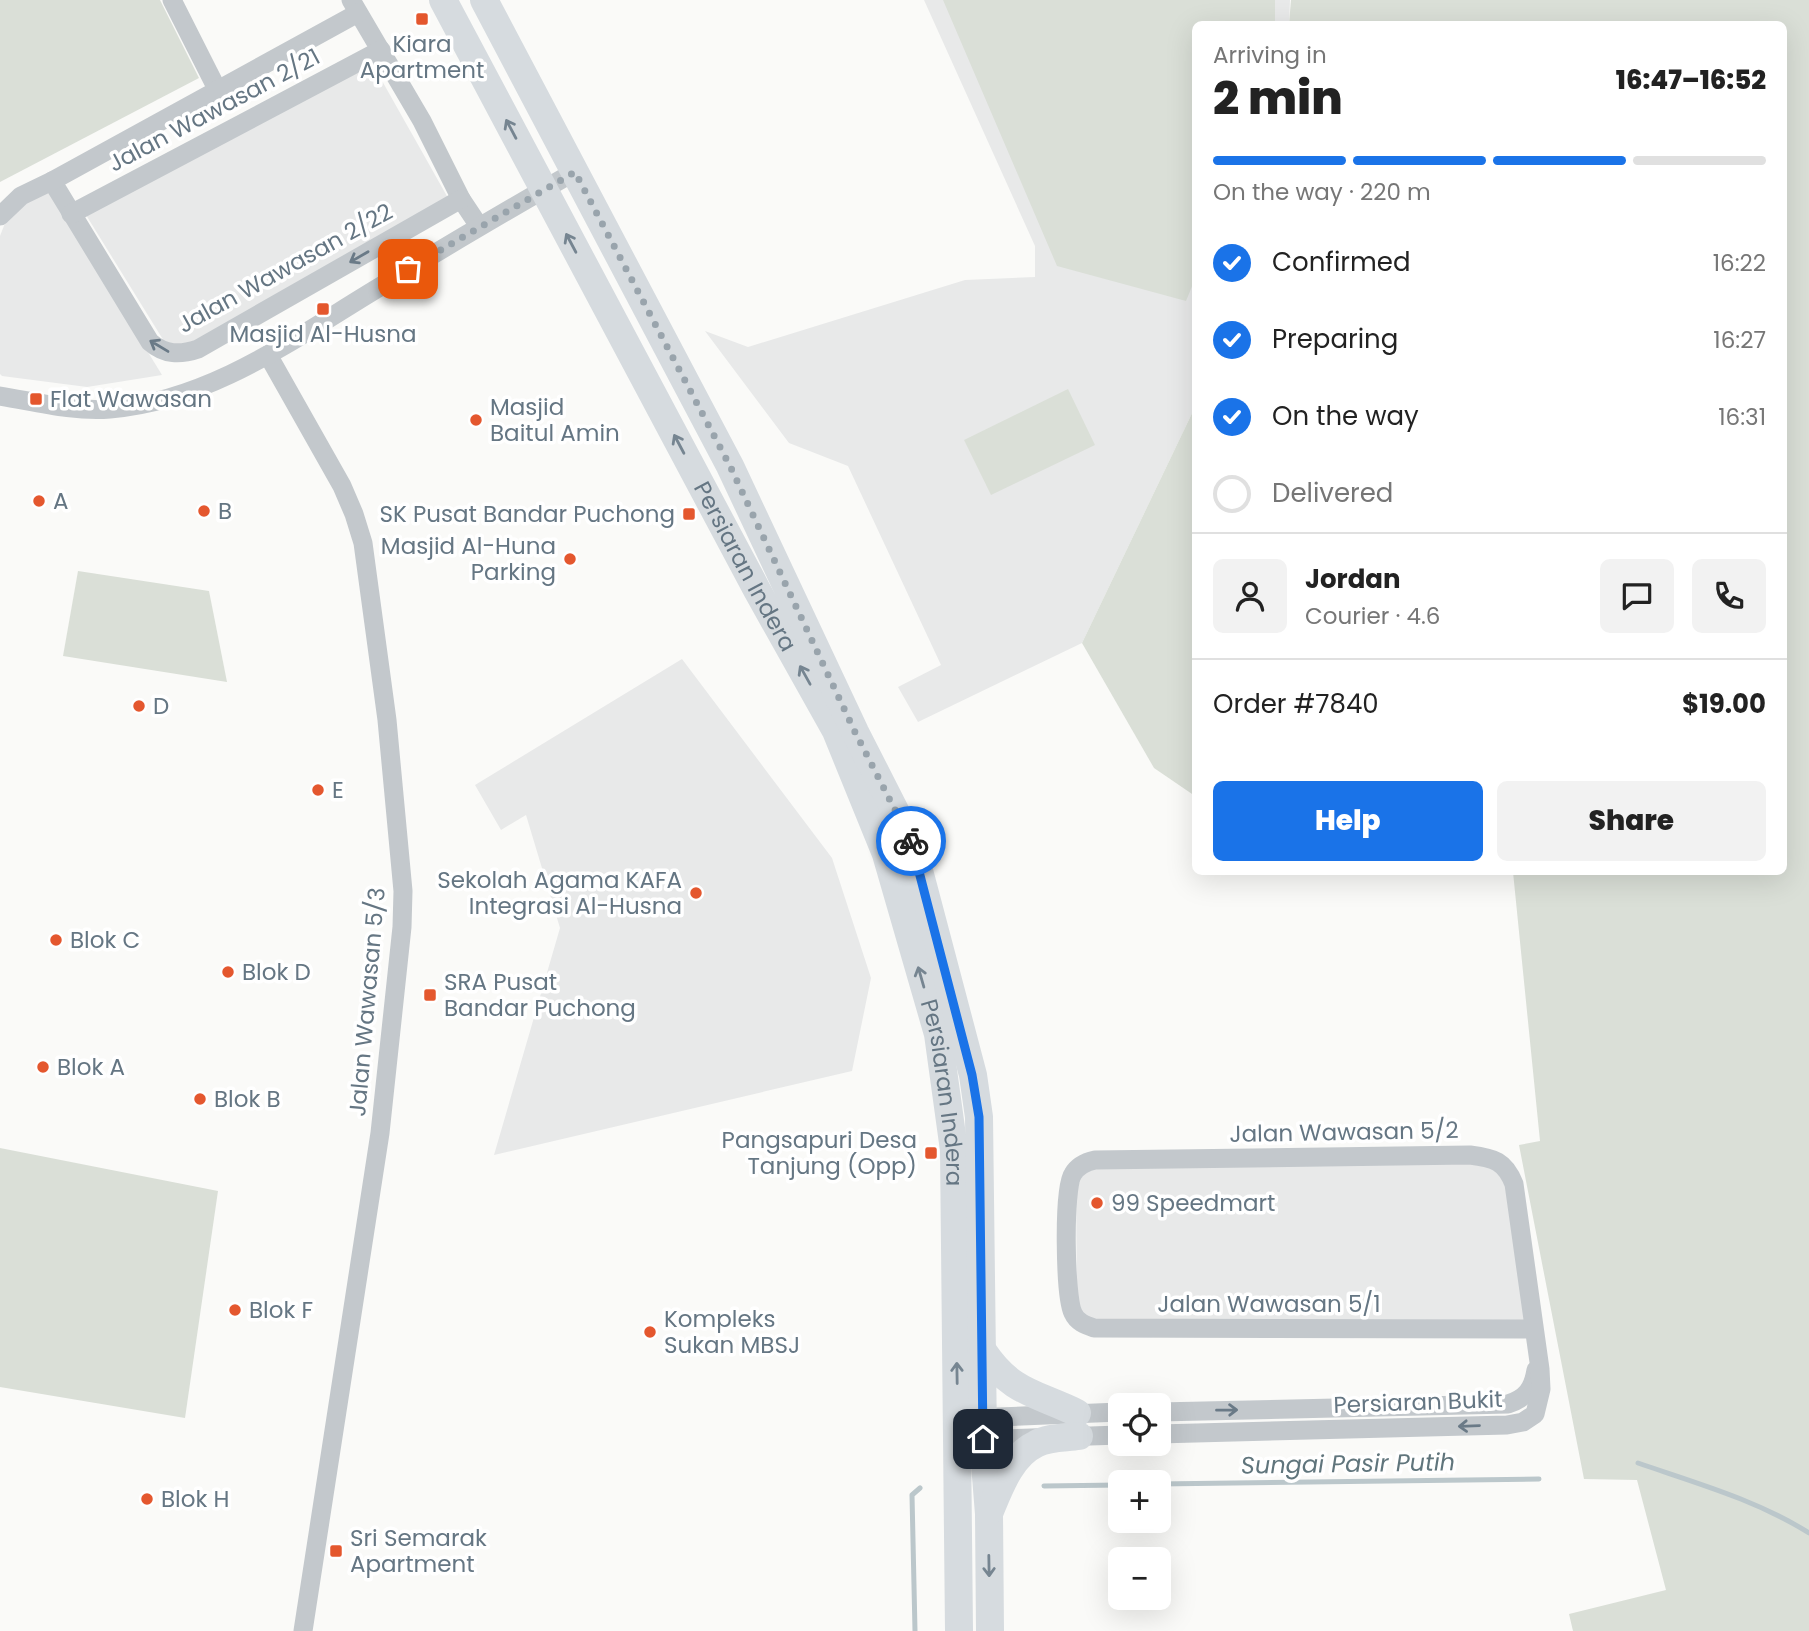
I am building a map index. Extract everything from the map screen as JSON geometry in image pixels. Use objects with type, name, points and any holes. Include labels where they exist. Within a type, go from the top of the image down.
[{"type":"main road","name":"Persiaran Indera","points":[[443,0],[757,590],[836,731],[886,854],[938,1034],[947,1090],[954,1150],[971,1429],[989,1514],[990,1631]]},
{"type":"main road","name":"Persiaran Indera","points":[[484,0],[730,466],[855,732],[912,844],[972,1075],[979,1117],[983,1351],[971,1429],[959,1631]]},
{"type":"main road","points":[[983,1351],[992,1364],[1016,1387],[1078,1425]]},
{"type":"main road","points":[[989,1514],[1008,1470],[1034,1444],[1078,1425]]},
{"type":"street","points":[[172,0],[218,91]]},
{"type":"street","points":[[0,216],[21,195],[218,91],[355,7],[422,121],[461,199],[479,226]]},
{"type":"street","name":"Jalan Wawasan 2/21","points":[[71,214],[381,50]]},
{"type":"street","points":[[0,396],[85,410],[112,409],[170,398],[200,388],[268,355],[479,226],[575,172]]},
{"type":"street","name":"Jalan Wawasan 2/22","points":[[52,181],[150,342],[159,350],[186,354],[461,199]]},
{"type":"street","name":"Jalan Wawasan 5/3","points":[[268,355],[342,486],[363,543],[387,720],[403,891],[402,927],[380,1133],[303,1631]]},
{"type":"street","name":"Jalan Wawasan 5/2","points":[[1067,1250],[1068,1187],[1072,1174],[1083,1163],[1095,1160],[1457,1155],[1488,1157],[1500,1162],[1509,1171],[1514,1184],[1538,1353]]},
{"type":"street","name":"Jalan Wawasan 5/1","points":[[1067,1250],[1070,1304],[1073,1313],[1078,1320],[1094,1328],[1534,1329]]},
{"type":"street","name":"Persiaran Bukit","points":[[1171,1412],[1508,1404],[1521,1399],[1531,1389],[1538,1353]]},
{"type":"street","name":"Persiaran Bukit","points":[[1171,1434],[1507,1425],[1523,1422],[1535,1414],[1539,1404],[1541,1389],[1538,1353]]},
{"type":"street","points":[[971,1429],[1078,1425],[1108,1416]]},
{"type":"street","points":[[1078,1425],[1108,1432]]},
{"type":"shaded area","points":[[0,0],[160,0],[199,78],[0,182]]},
{"type":"shaded area","points":[[924,0],[1290,0],[1289,21],[1192,21],[1192,413],[1082,643],[918,722],[898,687],[941,665],[848,466],[789,443],[705,331],[748,347],[965,280],[1035,277],[1035,246]]},
{"type":"shaded area","points":[[943,0],[1275,0],[1275,21],[1192,21],[1192,286],[1186,301],[1057,266]]},
{"type":"shaded area","points":[[1291,0],[1809,0],[1809,1631],[1573,1631],[1569,1614],[1666,1590],[1637,1480],[1584,1479],[1519,1145],[1540,1141],[1513,875],[1787,875],[1787,21],[1289,21]]},
{"type":"shaded area","points":[[372,63],[448,198],[190,345],[167,346],[86,215]]},
{"type":"shaded area","points":[[49,191],[162,375],[87,387],[0,374],[0,236],[7,218],[16,206]]},
{"type":"shaded area","points":[[1068,389],[1095,445],[991,495],[964,440]]},
{"type":"shaded area","points":[[1192,413],[1192,794],[1154,768],[1082,643]]},
{"type":"shaded area","points":[[78,571],[209,591],[227,682],[63,656]]},
{"type":"shaded area","name":"Sekolah Agama KAFA Integrasi Al-Husna","points":[[682,659],[832,858],[871,978],[852,1071],[494,1155],[560,928],[526,815],[501,830],[475,785]]},
{"type":"shaded area","points":[[0,1148],[218,1191],[185,1418],[0,1387]]},
{"type":"shaded area","points":[[1474,1163],[1494,1168],[1505,1177],[1526,1320],[1092,1321],[1077,1305],[1076,1190],[1085,1171],[1096,1168]]},
{"type":"waterway","name":"Sungai Pasir Putih","points":[[1638,1463],[1747,1502],[1809,1533]]},
{"type":"waterway","name":"Sungai Pasir Putih","points":[[1171,1484],[1539,1479]]},
{"type":"waterway","name":"Sungai Pasir Putih","points":[[1044,1486],[1108,1485]]},
{"type":"waterway","name":"Sungai Pasir Putih","points":[[915,1631],[912,1495],[920,1488]]},
{"type":"way so far","points":[[408,269],[575,172],[730,466],[855,732],[911,841]]},
{"type":"place","name":"Kiara Apartment","points":[[422,19]]},
{"type":"place","name":"Masjid Al-Husna","points":[[323,309]]},
{"type":"place","name":"Flat Wawasan","points":[[36,399]]},
{"type":"place","name":"Masjid Baitul Amin","points":[[476,420]]},
{"type":"place","name":"A","points":[[39,501]]},
{"type":"place","name":"B","points":[[204,511]]},
{"type":"place","name":"SK Pusat Bandar Puchong","points":[[689,514]]},
{"type":"place","name":"Masjid Al-Huna Parking","points":[[570,559]]},
{"type":"place","name":"D","points":[[139,706]]},
{"type":"place","name":"E","points":[[318,790]]},
{"type":"place","name":"Sekolah Agama KAFA Integrasi Al-Husna","points":[[696,893]]},
{"type":"place","name":"Blok C","points":[[56,940]]},
{"type":"place","name":"Blok D","points":[[228,972]]},
{"type":"place","name":"SRA Pusat Bandar Puchong","points":[[430,995]]},
{"type":"place","name":"Blok A","points":[[43,1067]]},
{"type":"place","name":"Blok B","points":[[200,1099]]},
{"type":"place","name":"Pangsapuri Desa Tanjung (Opp)","points":[[931,1153]]},
{"type":"place","name":"99 Speedmart","points":[[1097,1203]]},
{"type":"place","name":"Blok F","points":[[235,1310]]},
{"type":"place","name":"Kompleks Sukan MBSJ","points":[[650,1332]]},
{"type":"place","name":"Blok H","points":[[147,1499]]},
{"type":"place","name":"Sri Semarak Apartment","points":[[336,1551]]},
{"type":"route","points":[[911,841],[972,1075],[979,1117],[983,1439]]}]
